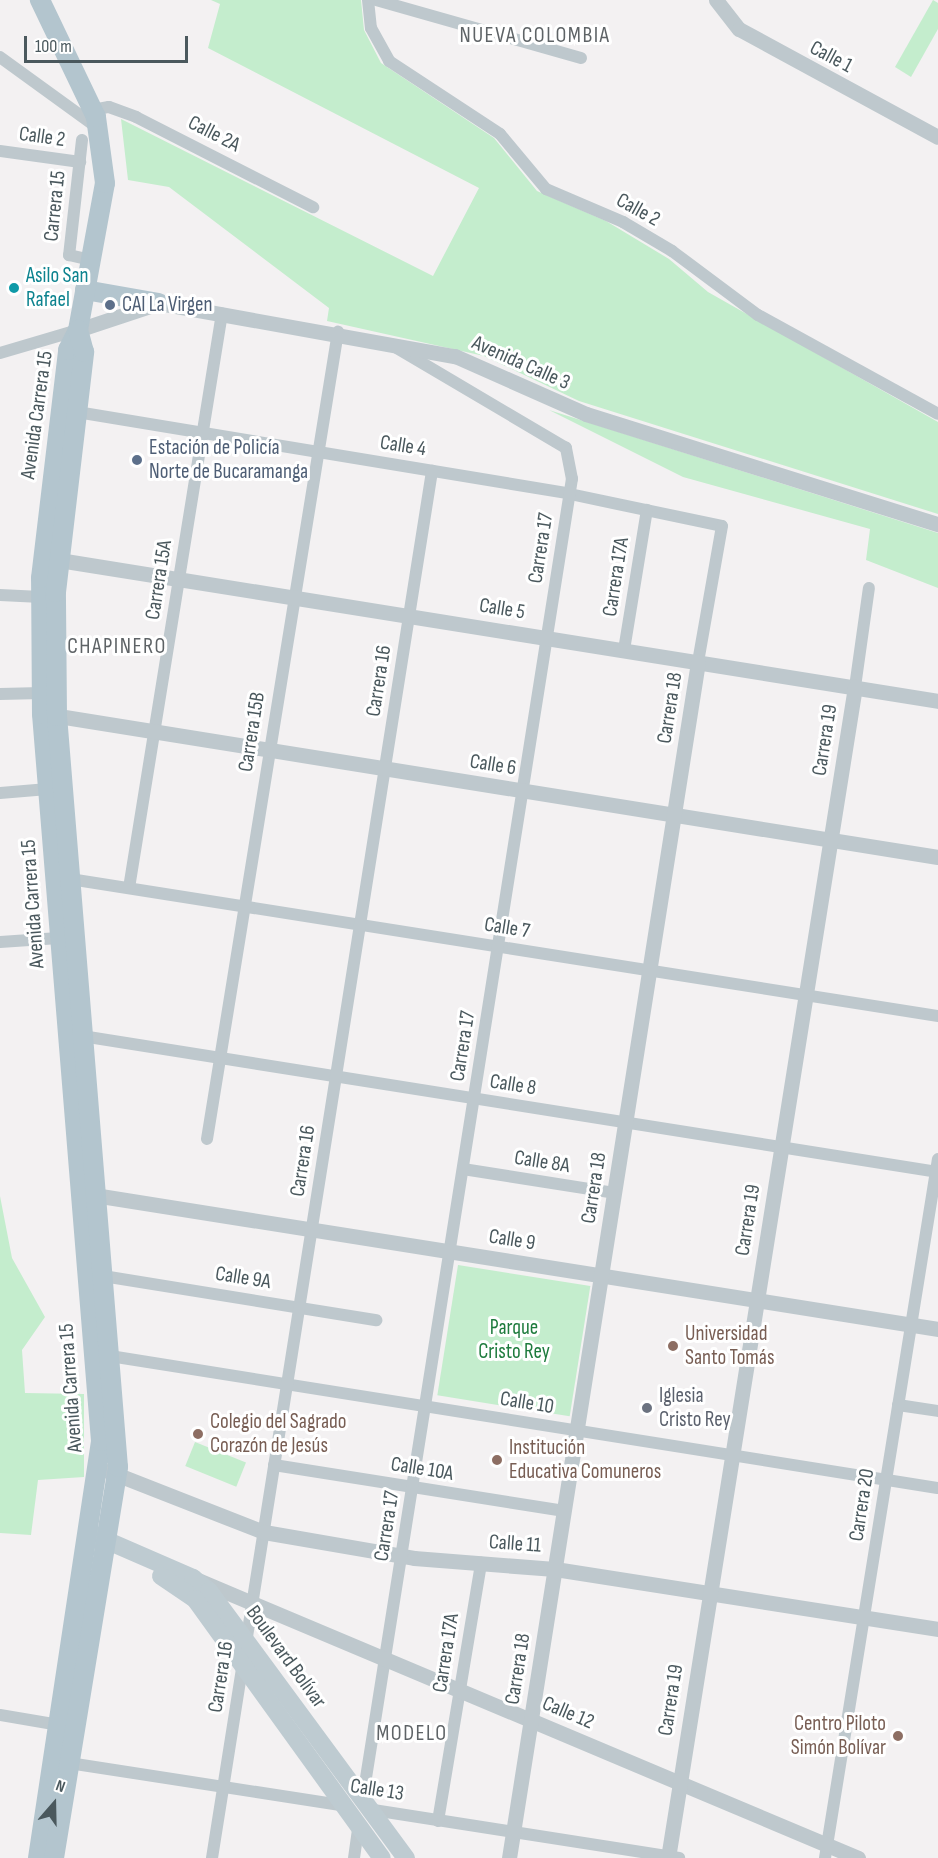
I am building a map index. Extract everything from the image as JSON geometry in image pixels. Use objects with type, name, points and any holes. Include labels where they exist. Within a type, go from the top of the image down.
[{"type":"main road","points":[[40,0],[93,110],[99,129],[105,183],[78,330]]},
{"type":"main road","points":[[86,290],[159,303]]},
{"type":"main road","name":"Avenida Carrera 15","points":[[38,1858],[59,1725],[97,1542],[118,1474],[103,1276],[87,1194],[59,938],[48,789],[59,560],[84,352],[78,330]]},
{"type":"main road","name":"Avenida Carrera 15","points":[[54,1858],[69,1763],[97,1542],[99,1467],[99,1410],[87,1194],[82,1036],[70,879],[50,715],[42,693],[40,597],[66,358],[78,330]]},
{"type":"main road","name":"Boulevard Bolívar","points":[[97,1542],[193,1578],[246,1641],[360,1810],[382,1858]]},
{"type":"main road","name":"Boulevard Bolívar","points":[[97,1542],[188,1592],[242,1665],[360,1810],[406,1858]]},
{"type":"street","name":"Calle 2","points":[[368,0],[371,27],[389,61],[500,134],[546,189],[623,222],[672,251],[758,315],[938,414]]},
{"type":"street","points":[[376,0],[415,13],[581,58]]},
{"type":"street","points":[[415,13],[418,0]]},
{"type":"street","name":"Calle 1","points":[[716,0],[739,29],[938,137]]},
{"type":"street","points":[[0,57],[99,129]]},
{"type":"street","name":"Calle 2A","points":[[93,110],[109,107],[136,117],[313,207]]},
{"type":"street","name":"Carrera 15","points":[[82,140],[69,255],[91,260]]},
{"type":"street","name":"Calle 2","points":[[0,151],[80,162]]},
{"type":"street","name":"Avenida Calle 3","points":[[78,330],[159,303],[338,332],[385,342],[487,366],[586,414],[938,524]]},
{"type":"street","name":"Carrera 15A","points":[[129,888],[222,313]]},
{"type":"street","points":[[0,353],[78,330]]},
{"type":"street","name":"Carrera 15B","points":[[207,1139],[338,332]]},
{"type":"street","name":"Carrera 17","points":[[354,1858],[570,494],[572,463],[566,448],[385,342]]},
{"type":"street","name":"Calle 4","points":[[77,412],[570,494],[722,526]]},
{"type":"street","name":"Carrera 16","points":[[212,1858],[432,471]]},
{"type":"street","name":"Carrera 17A","points":[[624,650],[647,510]]},
{"type":"street","name":"Carrera 18","points":[[509,1858],[698,662],[722,526]]},
{"type":"street","name":"Calle 5","points":[[59,560],[938,701]]},
{"type":"street","name":"Carrera 19","points":[[671,1857],[680,1782],[869,588]]},
{"type":"street","points":[[0,595],[40,597]]},
{"type":"street","points":[[0,694],[42,693]]},
{"type":"street","name":"Calle 6","points":[[50,715],[938,857]]},
{"type":"street","points":[[0,793],[48,789]]},
{"type":"street","name":"Calle 7","points":[[70,879],[938,1016]]},
{"type":"street","points":[[0,942],[59,938]]},
{"type":"street","name":"Calle 8","points":[[82,1036],[937,1172]]},
{"type":"street","name":"Carrera 20","points":[[826,1852],[938,1159]]},
{"type":"street","name":"Calle 8A","points":[[463,1169],[614,1193]]},
{"type":"street","name":"Calle 9","points":[[87,1194],[938,1329]]},
{"type":"street","name":"Calle 9A","points":[[103,1276],[376,1320]]},
{"type":"street","name":"Calle 10","points":[[110,1356],[938,1488]]},
{"type":"street","points":[[898,1405],[938,1412]]},
{"type":"street","name":"Calle 10A","points":[[274,1465],[564,1511]]},
{"type":"street","name":"Calle 11","points":[[99,1467],[264,1532],[402,1557],[555,1569],[938,1629]]},
{"type":"street","name":"Carrera 17A","points":[[438,1821],[481,1563]]},
{"type":"street","name":"Calle 12","points":[[193,1578],[680,1782],[826,1852]]},
{"type":"street","points":[[0,1715],[59,1725]]},
{"type":"street","name":"Calle 13","points":[[69,1763],[671,1857]]},
{"type":"street","points":[[826,1852],[858,1858]]},
{"type":"green space","points":[[211,0],[361,0],[364,30],[381,63],[494,138],[537,191],[606,221],[669,259],[708,292],[938,422],[938,514],[579,401],[484,356],[327,321],[329,308],[169,187],[128,180],[121,119],[433,276],[479,188],[208,48],[220,4]]},
{"type":"green space","points":[[933,0],[938,3],[938,29],[911,77],[895,67]]},
{"type":"green space","points":[[549,410],[938,533],[938,588],[866,560],[870,529],[683,477]]},
{"type":"green space","points":[[0,1196],[12,1258],[45,1317],[22,1350],[25,1393],[84,1394],[84,1477],[38,1480],[31,1535],[0,1533]]},
{"type":"green space","name":"Parque Cristo Rey","points":[[458,1265],[590,1286],[570,1416],[437,1395]]},
{"type":"green space","points":[[195,1442],[246,1463],[236,1487],[185,1466]]},
{"type":"place","name":"Asilo San Rafael","points":[[14,288]]},
{"type":"place","name":"CAI La Virgen","points":[[110,305]]},
{"type":"place","name":"Estación de Policía Norte de Bucaramanga","points":[[137,460]]},
{"type":"place","name":"Universidad Santo Tomás","points":[[673,1346]]},
{"type":"place","name":"Iglesia Cristo Rey","points":[[647,1408]]},
{"type":"place","name":"Colegio del Sagrado Corazón de Jesús","points":[[198,1434]]},
{"type":"place","name":"Institución Educativa Comuneros","points":[[497,1460]]},
{"type":"place","name":"Centro Piloto Simón Bolívar","points":[[898,1736]]},
{"type":"district","name":"NUEVA COLOMBIA","points":[[535,36]]},
{"type":"district","name":"CHAPINERO","points":[[117,647]]},
{"type":"district","name":"MODELO","points":[[412,1734]]}]
